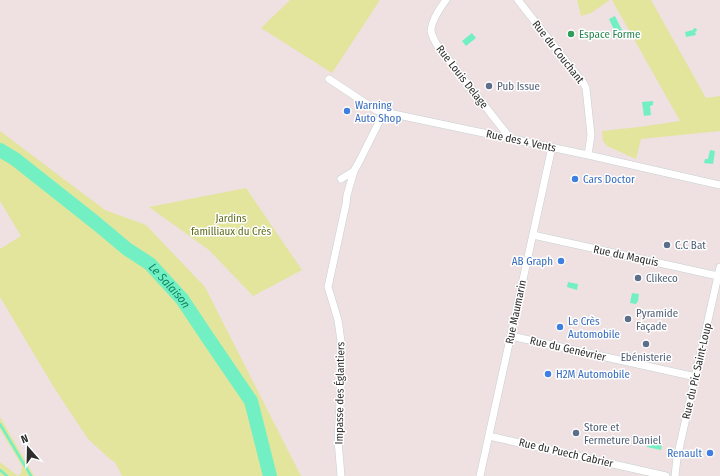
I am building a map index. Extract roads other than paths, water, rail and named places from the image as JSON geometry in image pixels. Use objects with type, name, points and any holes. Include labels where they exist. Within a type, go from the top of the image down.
[{"type":"street","name":"Rue Louis Delage","points":[[446,0],[438,11],[433,22],[431,30],[433,37],[437,45],[510,138]]},
{"type":"street","name":"Rue du Couchant","points":[[518,0],[586,88],[591,135],[588,155]]},
{"type":"street","name":"Rue des 4 Vents","points":[[329,79],[376,110],[552,147],[720,185]]},
{"type":"street","name":"Impasse des Églantiers","points":[[341,476],[338,440],[342,365],[341,341],[338,320],[328,287],[347,195],[354,170],[384,112]]},
{"type":"street","name":"Rue Maumarin","points":[[480,476],[552,147]]},
{"type":"street","name":"Impasse des Églantiers","points":[[340,179],[354,170]]},
{"type":"street","name":"Rue du Maquis","points":[[533,235],[718,276]]},
{"type":"street","name":"Rue du Pic Saint-Loup","points":[[675,476],[720,267]]},
{"type":"street","name":"Rue du Genévrier","points":[[511,336],[696,377]]},
{"type":"street","name":"Rue du Puech Cabrier","points":[[489,436],[666,476]]},
{"type":"waterway","name":"Le Salaison","points":[[0,150],[15,159],[127,249],[150,264],[182,299],[251,401],[270,476]]},
{"type":"waterway","points":[[0,424],[31,476]]},
{"type":"waterway","points":[[0,470],[7,476]]},
{"type":"place","name":"Espace Forme","points":[[571,34]]},
{"type":"place","name":"Pub Issue","points":[[489,86]]},
{"type":"place","name":"Warning Auto Shop","points":[[347,111]]},
{"type":"place","name":"Cars Doctor","points":[[575,179]]},
{"type":"place","name":"C.C Bat","points":[[667,245]]},
{"type":"place","name":"AB Graph","points":[[561,261]]},
{"type":"place","name":"Clikeco","points":[[638,278]]},
{"type":"place","name":"Pyramide Façade","points":[[628,319]]},
{"type":"place","name":"Le Crès Automobile","points":[[560,327]]},
{"type":"place","name":"Ebénisterie","points":[[646,344]]},
{"type":"place","name":"H2M Automobile","points":[[548,374]]},
{"type":"place","name":"Store et Fermeture Daniel","points":[[576,433]]},
{"type":"place","name":"Renault","points":[[710,453]]},
{"type":"park label","name":"Jardins familliaux du Crès","points":[[231,224]]}]
